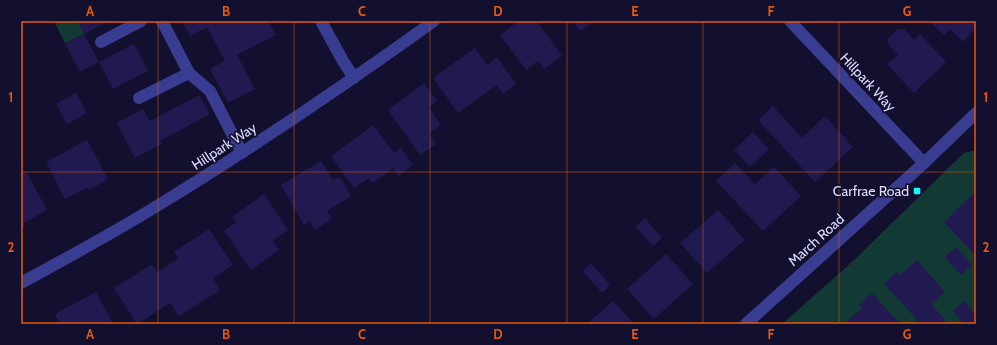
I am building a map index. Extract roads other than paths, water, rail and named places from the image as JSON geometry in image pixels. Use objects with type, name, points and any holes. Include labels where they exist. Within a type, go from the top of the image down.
[{"type":"street","points":[[100,42],[141,21]]},
{"type":"street","points":[[162,21],[190,72],[210,91],[242,153]]},
{"type":"street","points":[[321,21],[354,78]]},
{"type":"street","name":"Hillpark Way","points":[[21,283],[147,213],[242,153],[354,78],[434,21]]},
{"type":"street","name":"Hillpark Way","points":[[790,21],[924,163]]},
{"type":"street","points":[[139,98],[190,72]]},
{"type":"street","name":"March Road","points":[[746,324],[924,163],[976,113]]},
{"type":"place","name":"Carfrae Road","points":[[917,191]]}]
